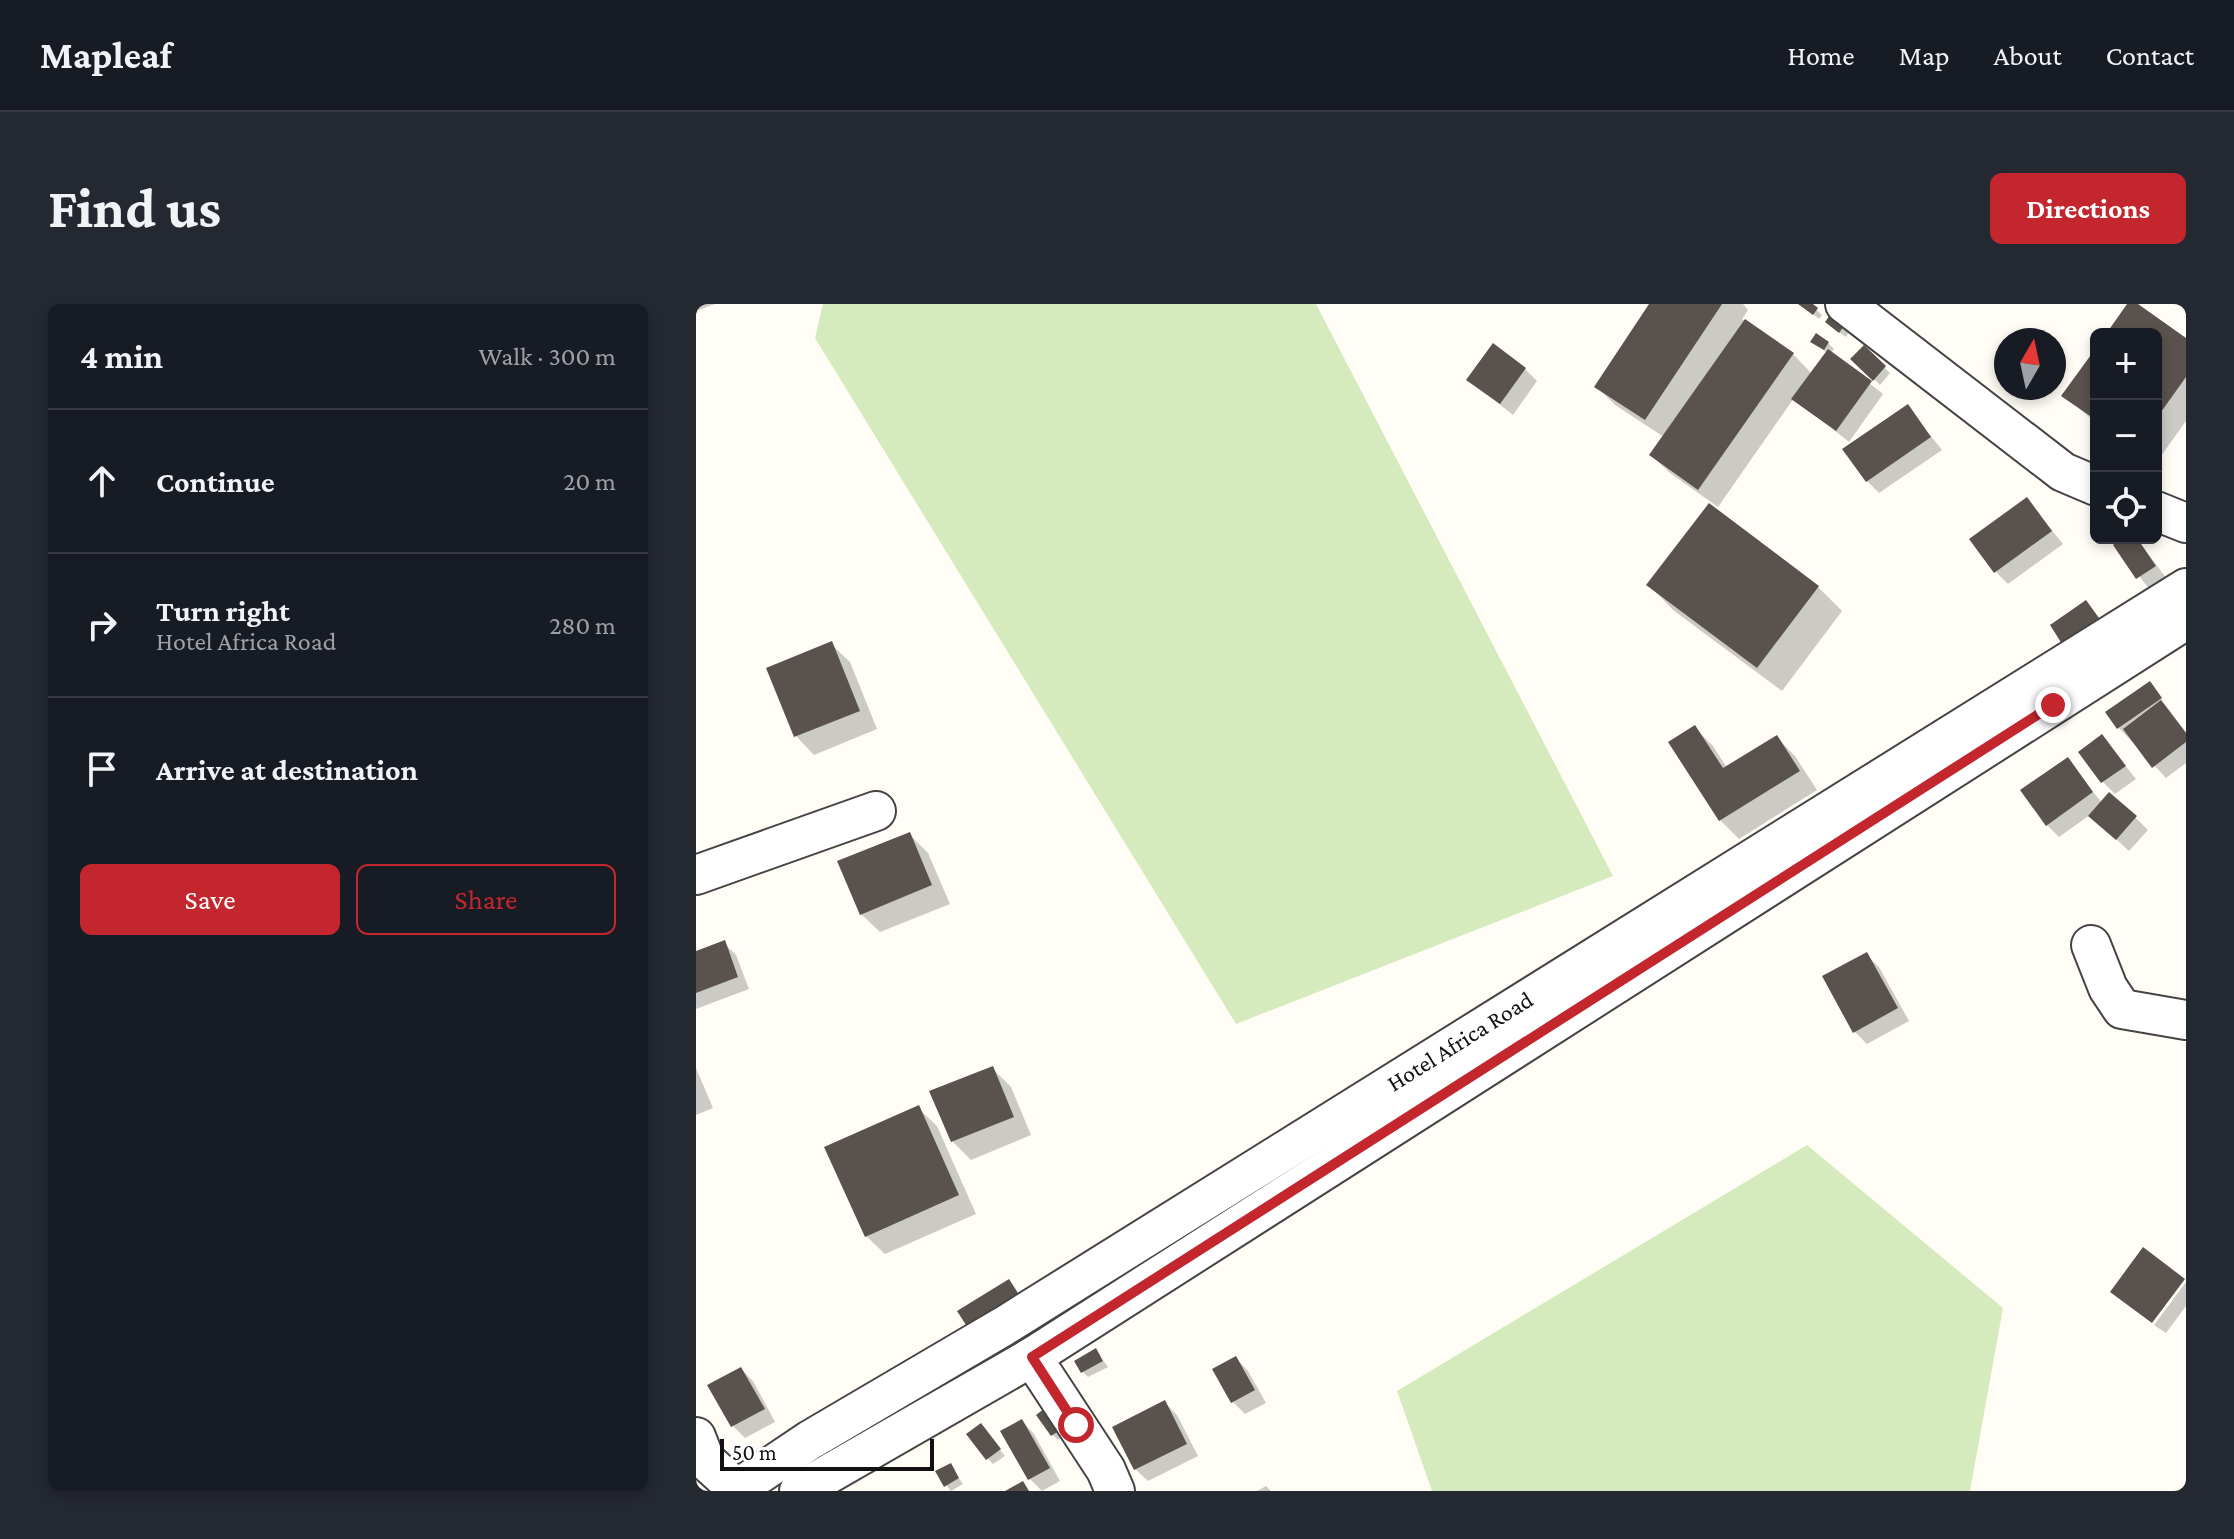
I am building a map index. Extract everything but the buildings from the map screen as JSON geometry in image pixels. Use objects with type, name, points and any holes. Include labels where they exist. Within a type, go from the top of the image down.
[{"type":"street","points":[[1845,304],[2063,472],[2090,483]]},
{"type":"street","points":[[2162,513],[2186,523]]},
{"type":"street","name":"Hotel Africa Road","points":[[735,1490],[776,1479],[810,1440],[1017,1318],[2186,588]]},
{"type":"street","name":"Hotel Africa Road","points":[[817,1486],[1032,1357],[2186,620]]},
{"type":"street","points":[[696,875],[876,811]]},
{"type":"street","points":[[2091,945],[2108,988],[2122,1009],[2186,1020]]},
{"type":"street","points":[[1032,1357],[1106,1470],[1115,1491]]},
{"type":"street","points":[[696,1437],[705,1460],[735,1490]]},
{"type":"street","points":[[810,1440],[817,1486]]},
{"type":"green space","points":[[823,304],[1316,304],[1613,876],[1236,1024],[815,338]]},
{"type":"green space","points":[[1807,1145],[2003,1308],[1970,1491],[1432,1491],[1397,1391]]},
{"type":"route","points":[[1076,1425],[1032,1357],[2053,705]]}]
